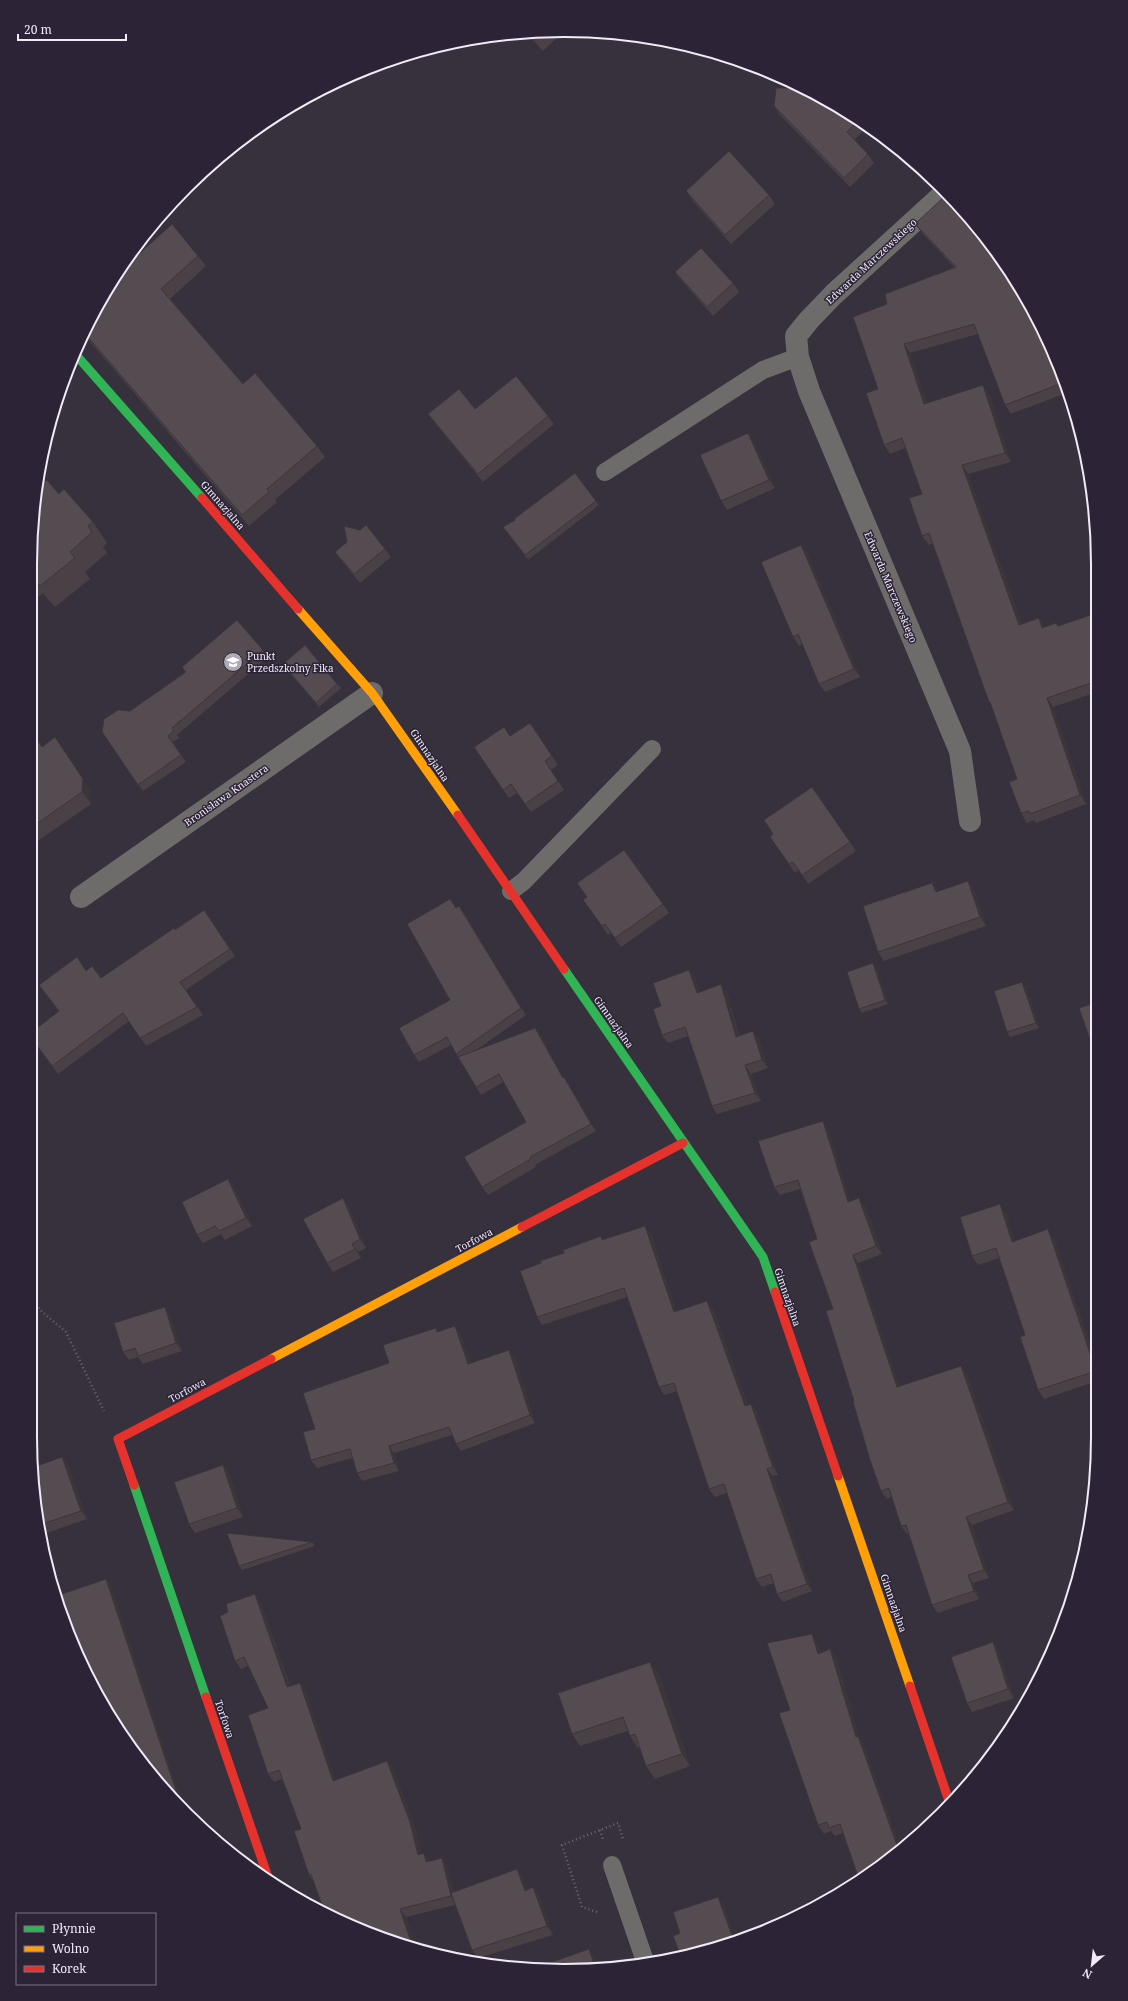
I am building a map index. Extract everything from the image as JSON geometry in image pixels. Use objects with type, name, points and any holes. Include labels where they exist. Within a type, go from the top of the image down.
[{"type":"street","name":"Edwarda Marczewskiego","points":[[942,196],[834,294],[796,336],[798,357],[809,391],[960,751],[970,820]]},
{"type":"street","name":"Gimnazjalna","points":[[79,358],[372,693],[394,722],[763,1257],[948,1798]]},
{"type":"street","name":"Bronisława Knastera","points":[[81,897],[372,693]]},
{"type":"street","name":"Torfowa","points":[[266,1872],[118,1439],[683,1143]]},
{"type":"lane","points":[[605,472],[763,370],[798,357]]},
{"type":"lane","points":[[511,891],[524,881],[652,750]]},
{"type":"lane","points":[[612,1865],[644,1957]]},
{"type":"path","points":[[37,1306],[40,1310],[66,1332],[118,1439]]},
{"type":"path","points":[[582,1907],[562,1845],[618,1823]]},
{"type":"building","points":[[776,88],[790,88],[797,91],[855,124],[847,132],[868,154],[844,178],[774,106]]},
{"type":"building","points":[[729,151],[769,195],[725,235],[686,191]]},
{"type":"building","points":[[943,198],[982,243],[1002,271],[1037,331],[1059,384],[1005,405],[974,324],[904,344],[924,404],[983,385],[1005,453],[962,465],[1019,625],[1039,618],[1042,628],[1056,623],[1058,626],[1091,615],[1091,683],[1047,698],[1080,795],[1030,814],[1029,811],[1021,813],[1009,782],[1017,779],[990,702],[929,533],[922,536],[909,498],[922,494],[902,438],[884,445],[866,393],[878,389],[853,317],[887,304],[885,294],[956,267],[915,224]]},
{"type":"building","points":[[172,224],[198,256],[161,289],[243,384],[255,373],[317,446],[267,489],[269,492],[242,515],[88,337],[108,300],[137,256]]},
{"type":"building","points":[[701,248],[733,283],[707,307],[675,272]]},
{"type":"building","points":[[516,376],[548,416],[478,474],[428,414],[459,389],[475,409]]},
{"type":"building","points":[[748,433],[769,480],[721,501],[700,455]]},
{"type":"building","points":[[575,473],[596,501],[525,555],[503,527],[515,520],[514,519]]},
{"type":"building","points":[[47,480],[59,494],[64,489],[93,522],[88,526],[92,532],[70,552],[75,558],[40,586],[37,583],[38,530],[44,482]]},
{"type":"building","points":[[366,525],[385,549],[354,574],[335,552],[347,542],[344,526],[360,530]]},
{"type":"building","points":[[801,545],[854,669],[819,684],[798,634],[793,637],[761,562]]},
{"type":"building","points":[[237,620],[263,650],[172,728],[174,731],[168,736],[181,755],[138,785],[102,732],[104,719],[118,710],[130,711],[186,672],[182,667]]},
{"type":"building","points":[[305,645],[337,684],[316,703],[283,664]]},
{"type":"building","points":[[530,723],[552,756],[545,761],[558,781],[525,804],[511,784],[503,790],[474,747],[504,727],[510,736]]},
{"type":"building","points":[[55,737],[83,779],[82,792],[37,824],[37,740],[42,747]]},
{"type":"building","points":[[812,787],[850,842],[802,875],[793,862],[789,864],[770,837],[773,834],[764,820]]},
{"type":"building","points":[[624,850],[663,904],[615,938],[605,924],[602,926],[583,900],[587,897],[577,883]]},
{"type":"building","points":[[968,881],[980,917],[878,952],[863,906],[932,883],[936,892]]},
{"type":"building","points":[[450,899],[456,908],[459,906],[521,1008],[456,1054],[447,1037],[414,1055],[399,1028],[450,1000],[407,924]]},
{"type":"building","points":[[204,910],[230,949],[180,982],[197,1007],[140,1038],[123,1013],[52,1066],[37,1045],[37,1028],[59,1011],[39,985],[77,957],[86,971],[92,966],[101,978],[174,928],[175,930]]},
{"type":"building","points":[[873,963],[885,1000],[859,1009],[847,972]]},
{"type":"building","points":[[689,970],[697,993],[721,984],[736,1037],[753,1031],[762,1060],[745,1065],[755,1093],[712,1106],[685,1027],[662,1035],[653,1009],[661,1006],[653,983]]},
{"type":"building","points":[[1022,982],[1036,1023],[1007,1032],[994,991]]},
{"type":"building","points":[[1091,1004],[1091,1042],[1079,1008]]},
{"type":"building","points":[[535,1028],[591,1124],[530,1157],[531,1159],[482,1187],[464,1157],[526,1122],[499,1074],[476,1087],[458,1057]]},
{"type":"building","points":[[823,1121],[848,1202],[859,1198],[876,1246],[853,1255],[897,1387],[961,1366],[1008,1502],[966,1517],[984,1570],[968,1575],[974,1591],[932,1605],[906,1525],[901,1526],[889,1488],[881,1491],[870,1460],[853,1402],[854,1401],[826,1311],[833,1309],[809,1242],[817,1239],[798,1180],[774,1187],[758,1141]]},
{"type":"building","points":[[228,1179],[246,1218],[219,1231],[215,1226],[197,1235],[182,1202]]},
{"type":"building","points":[[343,1198],[360,1239],[352,1244],[355,1249],[327,1263],[303,1219]]},
{"type":"building","points":[[1000,1204],[1012,1242],[1048,1229],[1091,1356],[1091,1373],[1038,1390],[1020,1337],[1025,1335],[996,1248],[972,1256],[960,1217]]},
{"type":"building","points":[[645,1226],[674,1312],[707,1301],[745,1406],[751,1404],[773,1467],[767,1469],[807,1584],[777,1594],[771,1574],[756,1579],[724,1484],[709,1489],[674,1383],[659,1387],[624,1288],[537,1317],[520,1271],[541,1263],[540,1261],[564,1253],[563,1250],[601,1236],[602,1240]]},
{"type":"building","points":[[165,1307],[176,1343],[138,1356],[135,1348],[123,1352],[114,1323]]},
{"type":"building","points":[[455,1326],[468,1364],[509,1350],[530,1415],[456,1444],[449,1427],[389,1446],[394,1463],[357,1473],[350,1449],[311,1460],[303,1432],[315,1429],[303,1393],[389,1363],[383,1345],[436,1328],[437,1332]]},
{"type":"building","points":[[62,1457],[81,1511],[45,1523],[38,1466]]},
{"type":"building","points":[[223,1465],[237,1508],[189,1524],[174,1482]]},
{"type":"building","points":[[227,1533],[312,1542],[239,1566]]},
{"type":"building","points":[[106,1579],[178,1795],[146,1758],[126,1730],[108,1700],[91,1670],[77,1639],[61,1594]]},
{"type":"building","points":[[255,1594],[287,1687],[300,1683],[333,1781],[387,1761],[410,1822],[418,1855],[424,1853],[426,1862],[442,1858],[451,1896],[400,1909],[411,1941],[362,1924],[322,1905],[311,1874],[309,1875],[294,1831],[301,1829],[279,1770],[268,1774],[248,1715],[268,1708],[244,1657],[235,1661],[220,1616],[228,1612],[226,1604]]},
{"type":"building","points":[[812,1634],[818,1654],[830,1649],[856,1737],[858,1736],[897,1845],[857,1875],[840,1824],[829,1828],[827,1822],[818,1825],[779,1713],[790,1710],[767,1643]]},
{"type":"building","points":[[993,1642],[1008,1689],[967,1703],[951,1657]]},
{"type":"building","points":[[650,1662],[682,1754],[646,1766],[635,1734],[630,1736],[623,1717],[572,1734],[558,1693]]},
{"type":"building","points":[[517,1869],[525,1891],[533,1887],[547,1926],[472,1950],[451,1893]]},
{"type":"building","points":[[718,1897],[732,1936],[679,1951],[673,1936],[680,1933],[673,1912]]},
{"type":"building","points":[[589,1949],[594,1963],[564,1964],[548,1964]]},
{"type":"traffic: fast","points":[[79,358],[202,498]]},
{"type":"traffic: fast","points":[[564,969],[763,1257],[775,1292]]},
{"type":"traffic: fast","points":[[134,1485],[206,1697]]},
{"type":"traffic: slow","points":[[298,609],[372,693],[458,815]]},
{"type":"traffic: slow","points":[[271,1359],[522,1227]]},
{"type":"traffic: slow","points":[[838,1476],[910,1686]]},
{"type":"traffic: jam","points":[[202,498],[298,609]]},
{"type":"traffic: jam","points":[[458,815],[564,969]]},
{"type":"traffic: jam","points":[[522,1227],[683,1143]]},
{"type":"traffic: jam","points":[[775,1292],[838,1476]]},
{"type":"traffic: jam","points":[[134,1485],[118,1439],[271,1359]]},
{"type":"traffic: jam","points":[[910,1686],[948,1798]]},
{"type":"traffic: jam","points":[[206,1697],[266,1871]]},
{"type":"place","name":"Punkt Przedszkolny Fika","points":[[233,662]]}]
